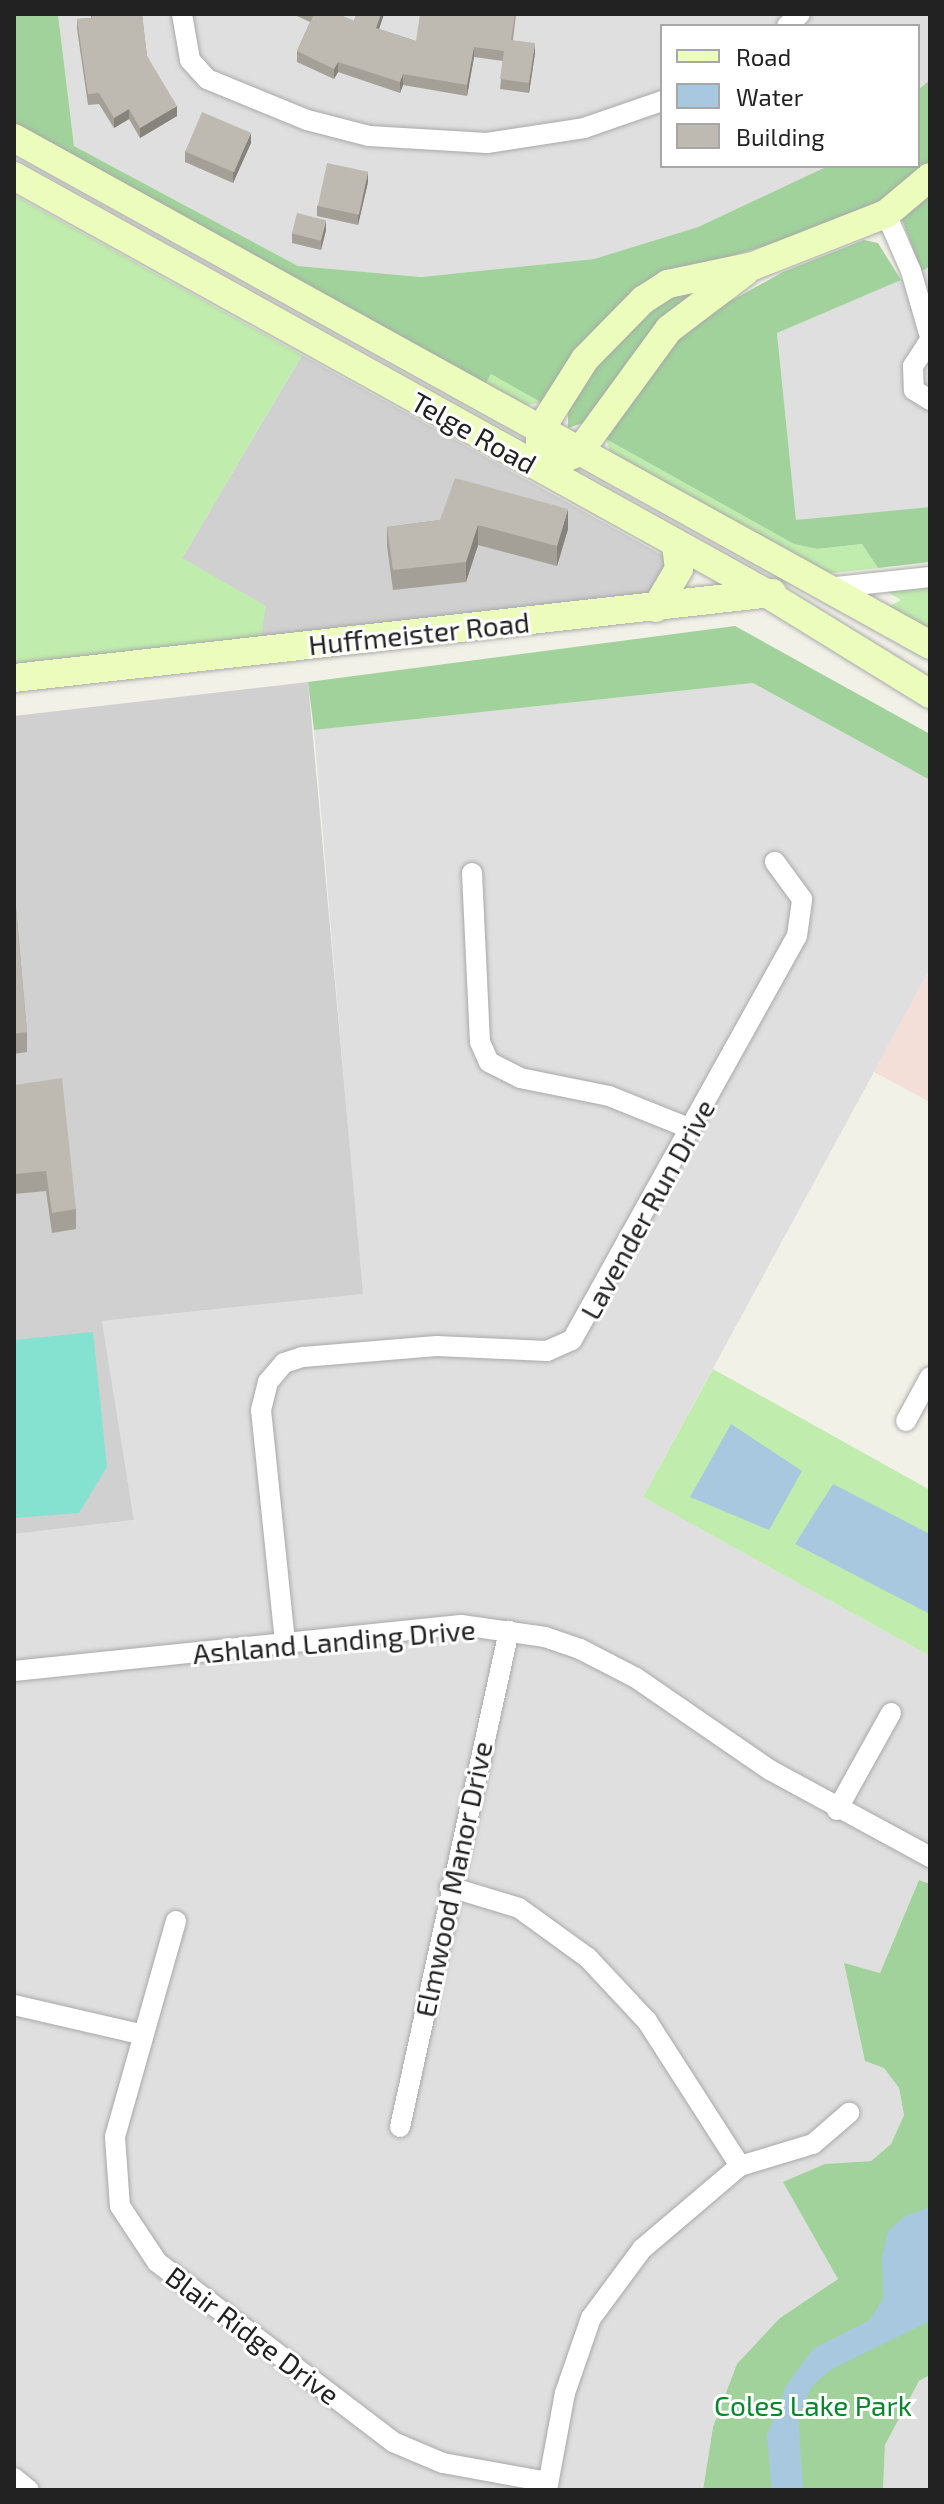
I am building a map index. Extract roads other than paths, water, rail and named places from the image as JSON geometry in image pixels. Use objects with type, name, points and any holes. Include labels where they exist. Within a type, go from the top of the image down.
[{"type":"main road","name":"Telge Road","points":[[14,138],[930,645]]},
{"type":"main road","points":[[21,180],[45,155]]},
{"type":"main road","points":[[753,266],[669,329],[579,452],[541,468],[540,430],[602,338],[643,300],[668,284],[753,266],[886,214],[930,177]]},
{"type":"main road","name":"Telge Road","points":[[21,180],[766,593],[930,694]]},
{"type":"main road","points":[[656,608],[679,569],[676,543]]},
{"type":"main road","name":"Huffmeister Road","points":[[14,678],[824,588]]},
{"type":"street","points":[[182,14],[190,60],[207,79],[307,120],[426,143],[487,143],[584,128],[660,102]]},
{"type":"street","points":[[886,214],[911,271],[930,339],[913,366],[914,390],[930,400]]},
{"type":"street","points":[[824,588],[930,577]]},
{"type":"street","name":"Lavender Run Drive","points":[[285,1642],[261,1410],[274,1373],[284,1363],[303,1357],[371,1349],[560,1348],[583,1326],[797,936],[802,899],[775,862]]},
{"type":"street","points":[[472,873],[480,1042],[489,1062],[520,1078],[609,1096],[691,1129]]},
{"type":"street","points":[[906,1421],[930,1377]]},
{"type":"street","name":"Ashland Landing Drive","points":[[14,1671],[461,1625],[509,1631],[580,1649],[636,1678],[837,1810],[930,1857]]},
{"type":"street","name":"Elmwood Manor Drive","points":[[400,2127],[450,1887],[509,1631]]},
{"type":"street","points":[[837,1810],[891,1713]]},
{"type":"street","points":[[450,1887],[519,1908],[588,1958],[647,2021],[740,2166]]},
{"type":"street","name":"Blair Ridge Drive","points":[[176,1921],[140,2034],[115,2137],[120,2206],[157,2262],[393,2442],[443,2463],[547,2486]]},
{"type":"street","points":[[14,2005],[140,2034]]},
{"type":"street","points":[[547,2486],[565,2393],[591,2318],[642,2249],[740,2166],[813,2144],[849,2113]]},
{"type":"street","points":[[14,2478],[29,2490]]},
{"type":"water","points":[[731,1424],[802,1471],[769,1530],[690,1497]]},
{"type":"water","points":[[833,1484],[930,1534],[930,1614],[795,1544]]},
{"type":"water","points":[[930,2207],[930,2321],[832,2369],[812,2386],[798,2416],[803,2490],[772,2490],[767,2436],[786,2386],[813,2349],[870,2320],[883,2299],[882,2257],[888,2231],[905,2216]]},
{"type":"park label","name":"Coles Lake Park","points":[[813,2405]]}]
